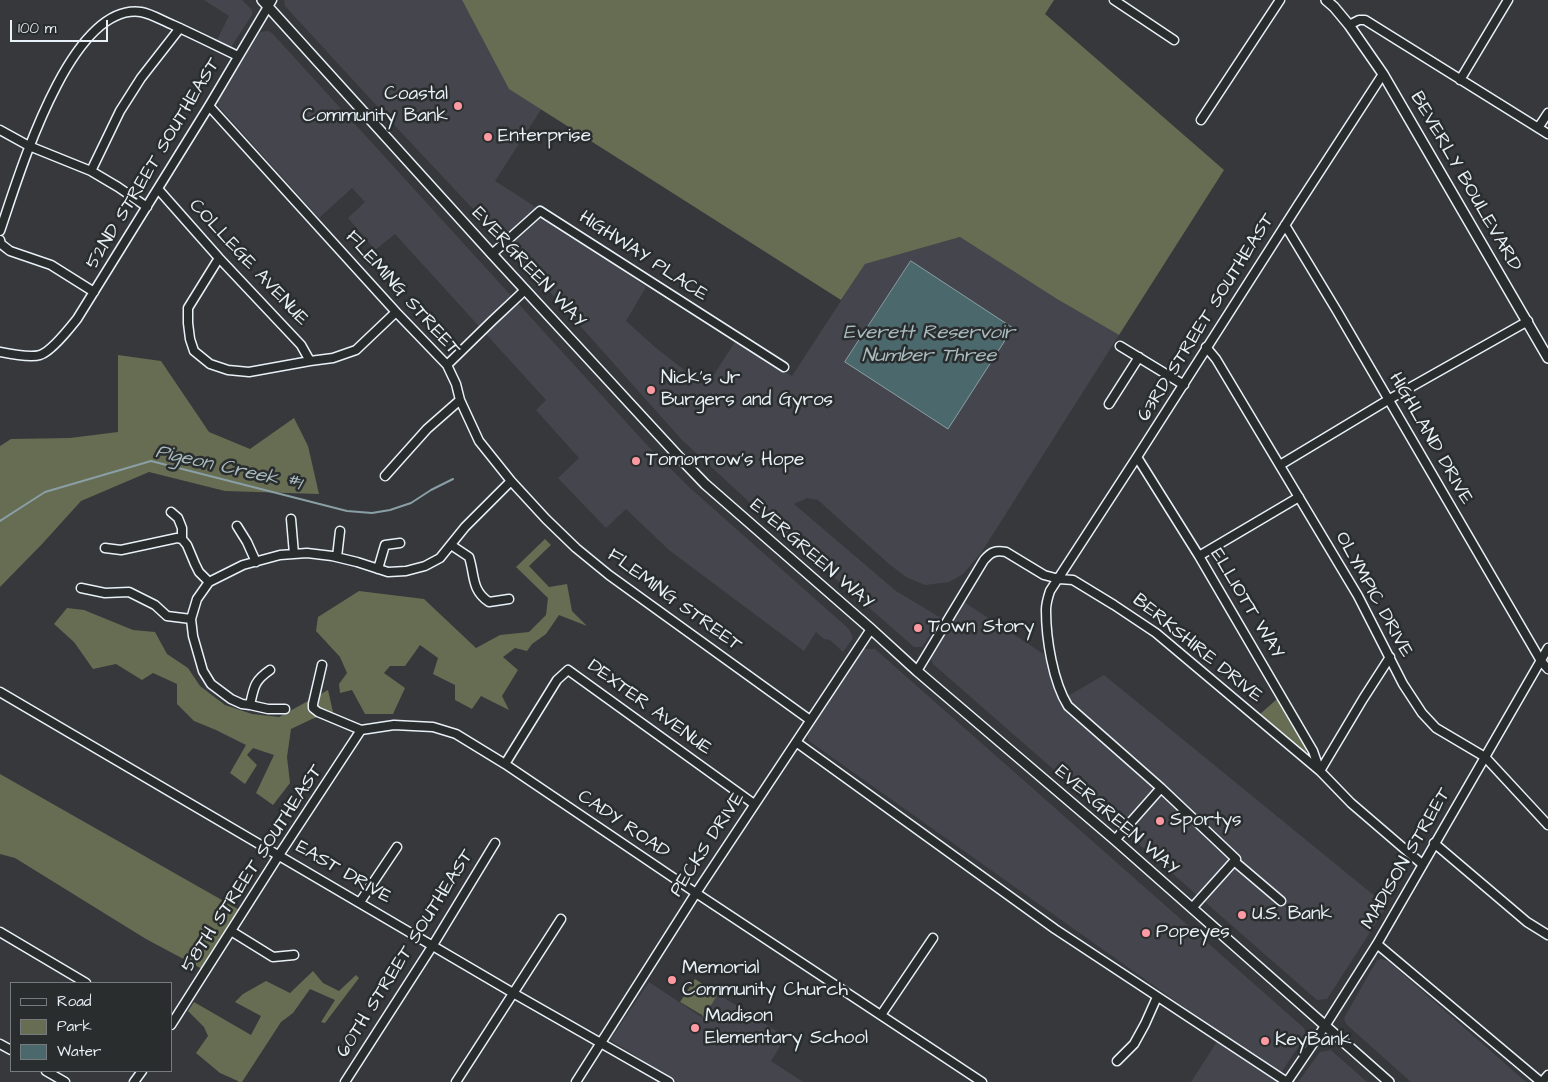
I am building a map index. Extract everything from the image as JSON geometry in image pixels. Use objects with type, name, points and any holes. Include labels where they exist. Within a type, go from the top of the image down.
[{"type":"main road","name":"BEVERLY BOULEVARD","points":[[1326,0],[1349,25],[1383,74],[1548,358]]},
{"type":"main road","name":"EVERGREEN WAY","points":[[267,2],[492,254],[705,484],[917,671],[1115,840],[1389,1082]]},
{"type":"street","points":[[1114,0],[1174,40]]},
{"type":"street","points":[[1201,120],[1280,0]]},
{"type":"street","points":[[1460,80],[1508,0]]},
{"type":"street","name":"52ND STREET SOUTHEAST","points":[[0,352],[19,355],[40,355],[59,341],[77,319],[209,106],[267,2]]},
{"type":"street","points":[[0,231],[30,146],[53,92],[74,56],[95,31],[108,20],[126,13],[141,12],[180,28],[238,56]]},
{"type":"street","points":[[1349,25],[1365,20],[1548,134]]},
{"type":"street","points":[[91,171],[120,111],[141,78],[180,28]]},
{"type":"street","name":"63RD STREET SOUTHEAST","points":[[1281,901],[1234,861],[1236,859],[1161,788],[1068,706],[1060,694],[1055,674],[1048,636],[1046,609],[1050,591],[1383,74]]},
{"type":"street","name":"FLEMING STREET","points":[[209,106],[447,366],[456,384],[460,400],[479,440],[511,481],[546,519],[609,576],[810,720]]},
{"type":"street","points":[[1538,128],[1548,113]]},
{"type":"street","points":[[0,130],[30,146],[91,171],[147,207]]},
{"type":"street","name":"COLLEGE AVENUE","points":[[158,189],[219,258],[301,344],[310,361]]},
{"type":"street","name":"HIGHWAY PLACE","points":[[492,254],[540,211],[784,367]]},
{"type":"street","name":"HIGHLAND DRIVE","points":[[1285,225],[1541,661],[1548,669]]},
{"type":"street","points":[[0,240],[1,244],[10,251],[51,265],[94,292]]},
{"type":"street","points":[[219,258],[188,308],[190,339],[194,351],[210,364],[228,370],[249,372],[333,358],[356,350],[396,312]]},
{"type":"street","points":[[447,366],[526,290]]},
{"type":"street","points":[[1280,464],[1528,321]]},
{"type":"street","points":[[1120,346],[1184,385]]},
{"type":"street","name":"OLYMPIC DRIVE","points":[[1206,347],[1216,359],[1358,596],[1403,684],[1422,713],[1436,728],[1485,757],[1548,825]]},
{"type":"street","points":[[1109,404],[1139,357]]},
{"type":"street","points":[[385,476],[427,428],[460,400]]},
{"type":"street","name":"ELLIOTT WAY","points":[[1137,457],[1199,556],[1313,751],[1320,771]]},
{"type":"street","points":[[285,709],[268,710],[242,704],[231,699],[212,684],[203,671],[197,654],[190,619],[197,599],[210,582],[243,565],[280,556],[307,553],[337,557],[388,572],[406,571],[425,566],[440,558],[464,527],[511,481]]},
{"type":"street","points":[[1199,556],[1299,497]]},
{"type":"street","points":[[171,512],[178,518],[182,528],[182,538],[188,545],[195,564],[210,582]]},
{"type":"street","points":[[291,519],[294,554]]},
{"type":"street","points":[[237,526],[256,562]]},
{"type":"street","points":[[337,557],[340,531]]},
{"type":"street","points":[[105,548],[121,550],[182,538]]},
{"type":"street","points":[[378,569],[385,545],[400,543]]},
{"type":"street","points":[[451,545],[469,557],[480,596],[489,602],[509,598]]},
{"type":"street","name":"BERKSHIRE DRIVE","points":[[917,671],[984,560],[991,552],[999,550],[1006,552],[1044,575],[1073,580],[1114,604],[1156,633],[1320,771],[1351,803],[1422,864]]},
{"type":"street","points":[[80,588],[105,593],[128,592],[155,605],[167,616],[190,619]]},
{"type":"street","name":"PECKS DRIVE","points":[[576,1082],[696,893],[871,629]]},
{"type":"street","name":"MADISON STREET","points":[[1287,1082],[1377,944],[1548,648]]},
{"type":"street","points":[[1320,771],[1390,657]]},
{"type":"street","points":[[322,665],[312,704],[314,708],[318,712],[361,730]]},
{"type":"street","points":[[250,705],[258,678],[270,670]]},
{"type":"street","name":"DEXTER AVENUE","points":[[505,764],[557,680],[568,670],[754,804]]},
{"type":"street","name":"EAST DRIVE","points":[[0,692],[669,1082]]},
{"type":"street","name":"CADY ROAD","points":[[361,730],[394,725],[433,727],[456,734],[505,764],[982,1082]]},
{"type":"street","name":"58TH STREET SOUTHEAST","points":[[172,1023],[361,730]]},
{"type":"street","points":[[796,742],[1054,928],[1287,1082]]},
{"type":"street","points":[[1115,840],[1161,788]]},
{"type":"street","name":"60TH STREET SOUTHEAST","points":[[345,1082],[433,945],[495,843]]},
{"type":"street","points":[[1434,843],[1527,922],[1548,935]]},
{"type":"street","points":[[360,902],[397,847]]},
{"type":"street","points":[[1192,908],[1234,861]]},
{"type":"street","points":[[456,1082],[561,919]]},
{"type":"street","points":[[231,931],[273,957],[294,955]]},
{"type":"street","points":[[0,932],[84,982]]},
{"type":"street","points":[[881,1015],[932,938]]},
{"type":"street","points":[[1377,944],[1541,1082],[1548,1075]]},
{"type":"street","points":[[1116,1061],[1134,1044],[1146,1024],[1157,996]]},
{"type":"street","points":[[48,1072],[65,1082]]},
{"type":"shaded area","points":[[204,0],[242,0],[252,10],[252,15],[231,47],[217,40],[229,16]]},
{"type":"shaded area","points":[[284,0],[462,0],[509,88],[542,108],[495,181],[525,200],[646,287],[626,321],[656,348],[706,387],[735,342],[792,376],[865,264],[960,237],[1057,299],[1119,335],[981,553],[963,574],[949,582],[925,585],[906,577],[818,500],[807,498],[794,504],[896,591],[941,618],[922,647],[914,647],[772,523],[682,440],[533,273],[285,6]]},
{"type":"shaded area","points":[[268,31],[272,33],[647,445],[689,487],[849,629],[853,638],[843,652],[830,640],[824,639],[816,632],[804,651],[669,550],[626,509],[606,528],[558,478],[579,458],[536,410],[546,400],[395,234],[375,250],[348,218],[365,202],[352,188],[319,218],[219,107],[218,101],[258,35],[261,32]]},
{"type":"shaded area","points":[[964,602],[1045,655],[1060,704],[1068,696],[1104,675],[1387,906],[1327,999],[1317,1000],[933,664],[930,658]]},
{"type":"shaded area","points":[[861,649],[875,649],[1304,1028],[1306,1035],[1275,1082],[1191,1082],[1222,1034],[809,741],[807,733]]},
{"type":"shaded area","points":[[1377,960],[1388,961],[1526,1082],[1411,1082],[1346,1024],[1344,1018]]},
{"type":"shaded area","name":"Madison Elementary School","points":[[649,982],[703,1018],[718,994],[786,1037],[771,1061],[803,1082],[677,1082],[610,1040]]},
{"type":"shaded area","points":[[1331,1050],[1367,1082],[1298,1082],[1320,1052]]},
{"type":"green space","points":[[462,0],[1054,0],[1045,14],[1224,170],[1119,335],[1057,299],[960,237],[865,264],[841,300],[509,89]]},
{"type":"green space","points":[[118,355],[161,361],[209,432],[250,449],[294,418],[308,446],[319,494],[225,491],[149,472],[81,501],[0,587],[0,446],[11,439],[70,438],[118,432]]},
{"type":"green space","points":[[545,539],[551,545],[529,566],[549,587],[567,584],[572,611],[587,626],[559,615],[546,634],[532,644],[527,651],[515,648],[503,657],[518,670],[502,696],[509,710],[481,696],[472,709],[455,700],[455,685],[433,674],[438,658],[420,645],[405,666],[390,666],[384,673],[405,688],[393,714],[365,714],[352,690],[340,693],[339,684],[347,673],[340,657],[316,631],[318,617],[359,591],[424,599],[476,648],[500,635],[529,632],[546,615],[548,598],[516,567]]},
{"type":"green space","points":[[67,608],[84,610],[133,630],[155,632],[167,654],[188,668],[200,686],[225,705],[252,714],[279,717],[328,690],[333,712],[291,729],[287,757],[290,783],[273,805],[256,793],[274,755],[253,748],[247,755],[257,765],[245,784],[230,773],[246,745],[194,721],[177,704],[177,684],[153,673],[142,680],[116,664],[93,669],[74,642],[54,624]]},
{"type":"green space","points":[[1277,699],[1307,750],[1304,754],[1259,715]]},
{"type":"green space","points":[[0,774],[243,912],[206,971],[146,939],[15,858],[0,854]]},
{"type":"green space","points":[[313,971],[323,983],[339,991],[356,975],[359,978],[325,1023],[321,1022],[335,1000],[310,989],[293,1013],[281,1022],[242,1082],[238,1082],[220,1073],[196,1053],[208,1036],[204,1027],[188,1011],[194,1002],[251,1035],[261,1016],[235,1002],[243,994],[266,981],[290,993]]},
{"type":"green space","points":[[695,979],[718,994],[703,1018],[702,1015],[680,1002]]},
{"type":"water","name":"Everett Reservoir Number Three","points":[[911,261],[1013,328],[948,429],[845,362]]},
{"type":"waterway","name":"Pigeon Creek #1","points":[[0,521],[45,492],[151,461],[347,511],[372,513],[390,510],[411,503],[453,479]]},
{"type":"place","name":"Coastal Community Bank","points":[[458,106]]},
{"type":"place","name":"Enterprise","points":[[488,137]]},
{"type":"place","name":"Nick's Jr Burgers and Gyros","points":[[651,390]]},
{"type":"place","name":"Tomorrow's Hope","points":[[636,461]]},
{"type":"place","name":"Town Story","points":[[918,628]]},
{"type":"place","name":"Sportys","points":[[1160,821]]},
{"type":"place","name":"U.S. Bank","points":[[1242,915]]},
{"type":"place","name":"Popeyes","points":[[1146,933]]},
{"type":"place","name":"Memorial Community Church","points":[[672,980]]},
{"type":"place","name":"Madison Elementary School","points":[[695,1028]]},
{"type":"place","name":"KeyBank","points":[[1265,1041]]}]
